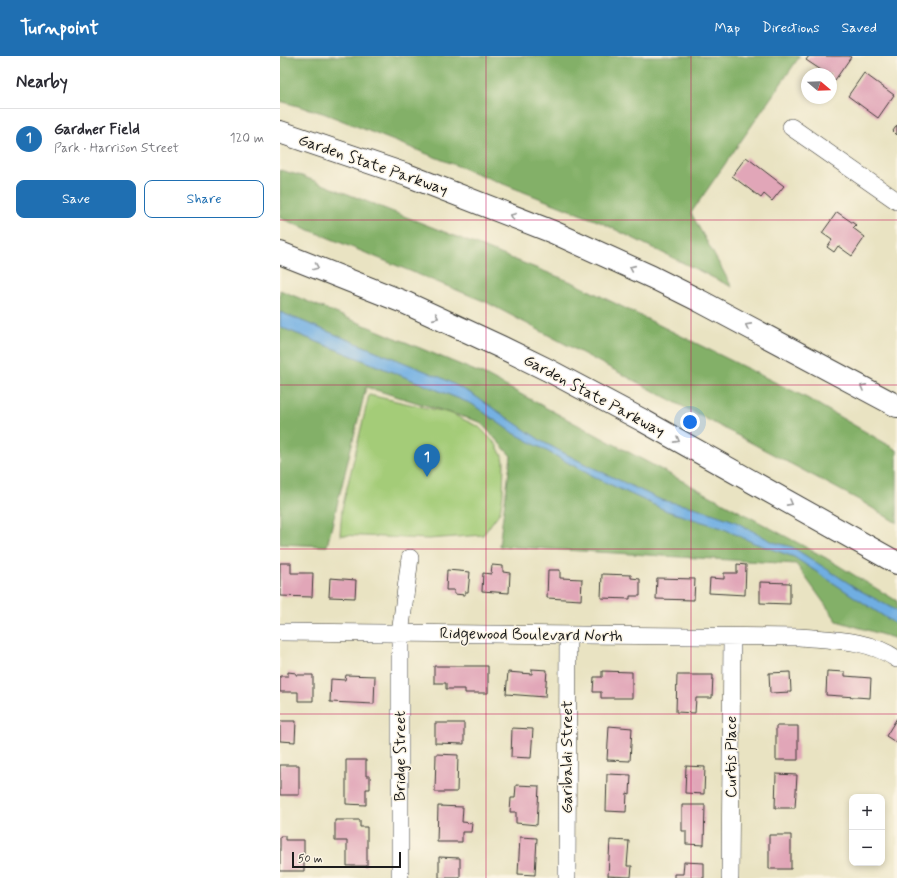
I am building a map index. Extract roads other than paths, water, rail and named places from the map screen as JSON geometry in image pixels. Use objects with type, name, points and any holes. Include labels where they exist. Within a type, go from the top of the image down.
[{"type":"highway","name":"Garden State Parkway","points":[[280,132],[407,175],[553,232],[652,277],[700,301],[897,406]]},
{"type":"highway","name":"Garden State Parkway","points":[[280,253],[406,303],[548,370],[642,420],[897,562]]},
{"type":"street","points":[[791,127],[897,201]]},
{"type":"street","name":"Bridge Street","points":[[400,878],[400,634],[410,558]]},
{"type":"street","name":"Ridgewood Boulevard North","points":[[280,632],[799,637],[862,643],[879,648],[897,658]]},
{"type":"street","name":"Garibaldi Street","points":[[567,878],[568,635]]},
{"type":"street","name":"Curtis Place","points":[[730,878],[732,637]]},
{"type":"water","points":[[280,312],[442,378],[472,394],[543,442],[585,464],[661,500],[697,508],[734,521],[773,542],[792,547],[861,591],[897,611],[897,625],[794,557],[754,543],[722,528],[667,511],[594,477],[510,431],[472,404],[280,327]]},
{"type":"place","name":"Gardner Field","points":[[427,477]]}]
